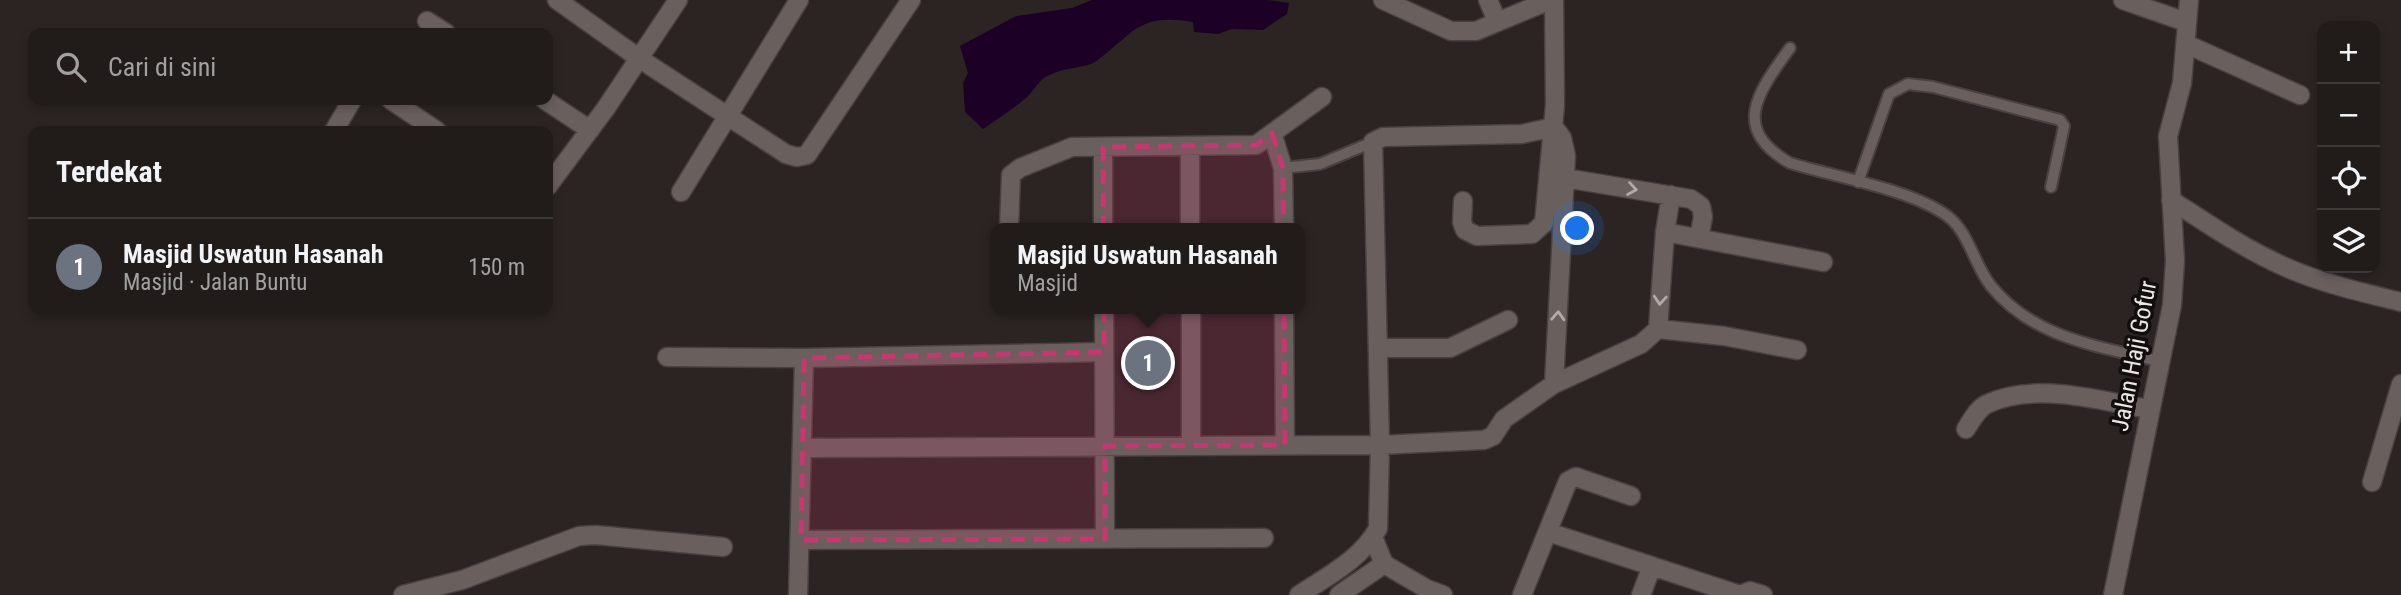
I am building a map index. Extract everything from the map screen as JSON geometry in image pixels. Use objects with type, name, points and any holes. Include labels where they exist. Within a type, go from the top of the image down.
[{"type":"street","points":[[557,0],[640,59],[786,154],[797,157],[807,155],[911,0]]},
{"type":"street","points":[[553,179],[640,59],[678,0]]},
{"type":"street","points":[[681,192],[799,0]]},
{"type":"street","points":[[1383,0],[1451,31],[1476,31],[1552,0],[1554,127],[1544,223],[1532,234],[1477,236],[1465,230],[1462,222],[1463,201]]},
{"type":"street","points":[[1488,0],[1497,21]]},
{"type":"street","points":[[2123,0],[2186,22]]},
{"type":"street","name":"Jalan Haji Gofur","points":[[2113,595],[2172,305],[2175,261],[2168,136],[2182,83],[2189,0]]},
{"type":"street","points":[[427,21],[438,28]]},
{"type":"street","points":[[2186,44],[2301,95]]},
{"type":"street","points":[[1009,223],[1011,175],[1063,148],[1256,145],[1322,97]]},
{"type":"street","points":[[337,126],[349,105]]},
{"type":"street","points":[[398,105],[430,126]]},
{"type":"street","points":[[552,105],[590,130]]},
{"type":"street","points":[[1299,595],[1346,563],[1373,537],[1380,509],[1373,142],[1382,137],[1522,134],[1554,127]]},
{"type":"street","points":[[1554,127],[1562,138],[1565,178],[1554,384]]},
{"type":"street","points":[[1272,133],[1283,168],[1283,223]]},
{"type":"street","points":[[1103,146],[1103,223]]},
{"type":"street","points":[[1190,146],[1190,223]]},
{"type":"street","points":[[1565,178],[1691,199],[1701,206],[1703,217],[1699,238]]},
{"type":"street","points":[[802,448],[1380,445],[1484,440],[1493,436],[1504,419],[1554,384],[1641,344],[1658,329],[1665,232],[1671,195]]},
{"type":"street","points":[[2171,200],[2231,240],[2284,267],[2334,285],[2401,302]]},
{"type":"street","points":[[1665,232],[1823,262]]},
{"type":"street","points":[[1104,314],[1105,539]]},
{"type":"street","points":[[1191,314],[1191,445]]},
{"type":"street","points":[[1284,314],[1285,445]]},
{"type":"street","points":[[1378,348],[1450,348],[1508,320]]},
{"type":"street","points":[[1658,329],[1724,336],[1797,350]]},
{"type":"street","points":[[667,356],[804,358],[1104,352]]},
{"type":"street","points":[[798,595],[804,358]]},
{"type":"street","points":[[2372,482],[2401,384]]},
{"type":"street","points":[[1966,429],[1986,404],[2023,395],[2048,394],[2149,409]]},
{"type":"street","points":[[1522,595],[1571,478],[1631,496]]},
{"type":"street","points":[[1548,533],[1740,595],[1750,592],[1763,595]]},
{"type":"street","points":[[403,595],[462,580],[579,536],[596,535],[723,547]]},
{"type":"street","points":[[1373,537],[1384,564],[1432,593]]},
{"type":"street","points":[[801,540],[1264,538]]},
{"type":"street","points":[[1339,595],[1384,564]]},
{"type":"street","points":[[1641,595],[1652,566]]},
{"type":"lane","points":[[1790,48],[1755,108],[1754,125],[1761,142],[1790,163],[1926,204],[1948,216],[1965,237],[1991,286],[2024,319],[2054,333],[2162,362]]},
{"type":"lane","points":[[1858,182],[1889,94],[1908,84],[1933,87],[2060,120],[2064,126],[2051,187]]},
{"type":"lane","points":[[1283,168],[1320,164],[1373,142]]},
{"type":"highlighted area","points":[[1272,133],[1283,168],[1285,445],[1105,446],[1105,539],[801,540],[804,358],[1104,352],[1103,147],[1256,145]]},
{"type":"shaded area","points":[[1092,0],[1268,0],[1289,3],[1287,14],[1263,30],[1232,29],[1218,34],[1194,32],[1193,22],[1160,20],[1148,23],[1129,34],[1095,62],[1044,78],[1026,98],[983,129],[965,112],[963,83],[968,73],[960,46],[1016,16],[1072,8]]},
{"type":"place","name":"Masjid Uswatun Hasanah","points":[[1148,363]]}]
